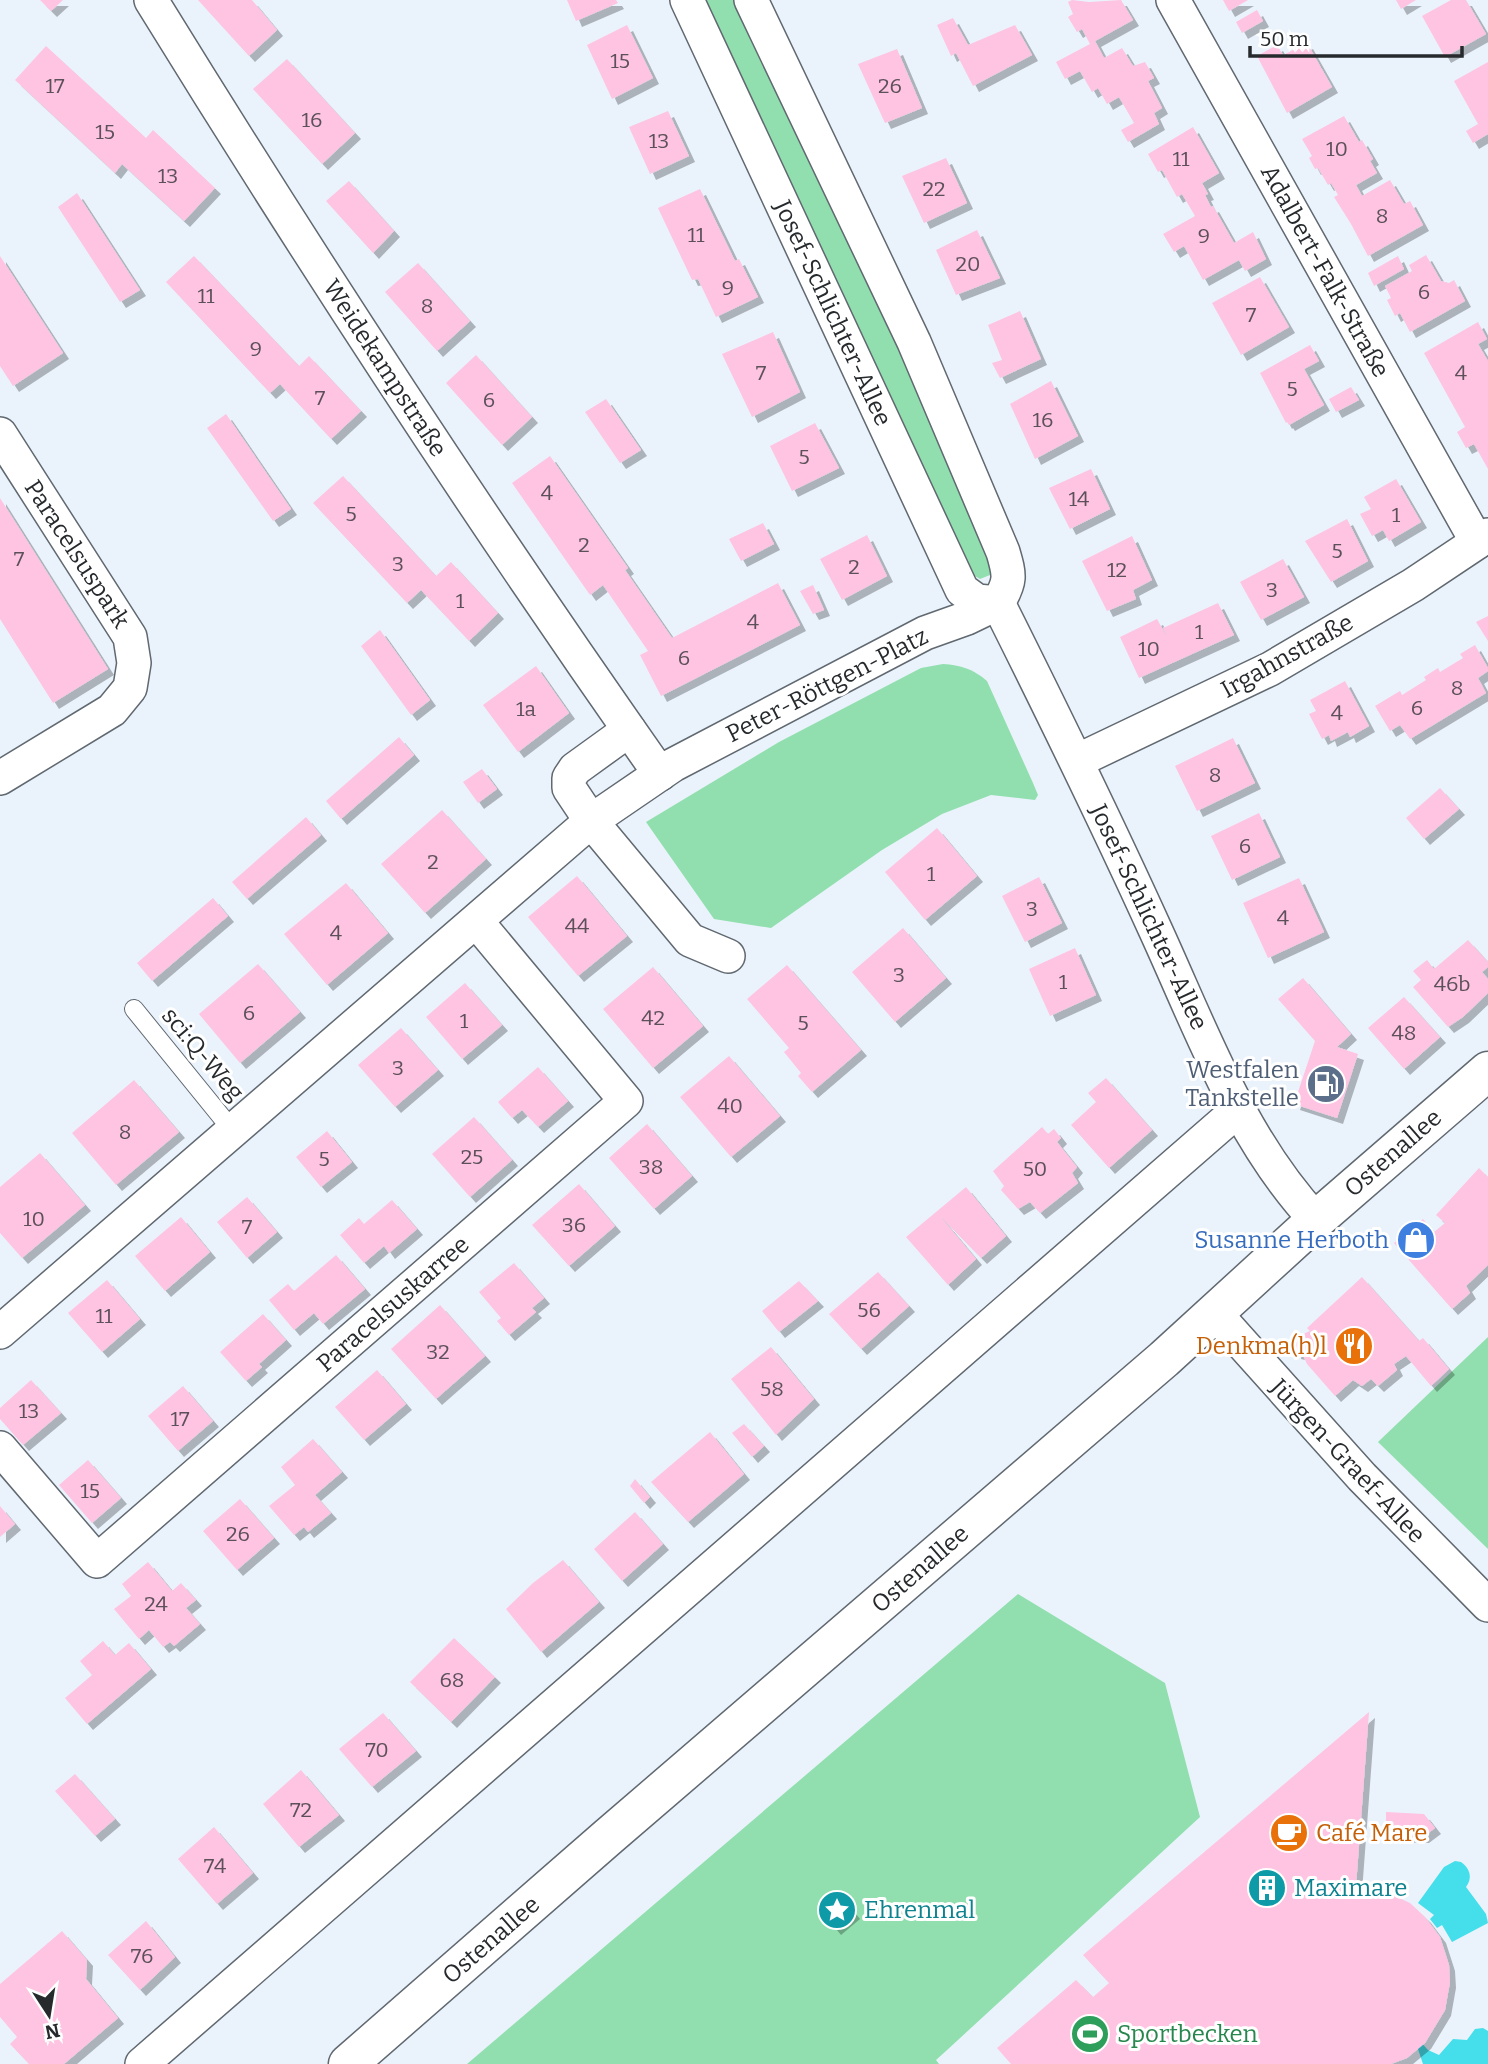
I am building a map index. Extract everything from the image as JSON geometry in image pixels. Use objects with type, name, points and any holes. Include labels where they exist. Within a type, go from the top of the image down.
[{"type":"main road","name":"Ostenallee","points":[[348,2064],[628,1819],[1164,1359],[1316,1220],[1488,1070]]},
{"type":"street","name":"Weidekampstraße","points":[[151,0],[254,167],[429,438],[629,730]]},
{"type":"street","name":"Josef-Schlichter-Allee","points":[[687,0],[962,590],[977,601],[998,603],[1077,761],[1238,1110],[1288,1188],[1316,1220]]},
{"type":"street","points":[[751,0],[915,342],[1003,552],[1009,575],[1007,588],[998,603]]},
{"type":"street","name":"Adalbert-Falk-Straße","points":[[1173,0],[1482,539]]},
{"type":"street","name":"Paracelsuspark","points":[[0,434],[130,637],[134,663],[130,688],[112,710],[0,778]]},
{"type":"street","name":"Irgahnstraße","points":[[1077,761],[1270,669],[1413,585],[1482,539]]},
{"type":"street","name":"Peter-Röttgen-Platz","points":[[583,828],[673,765],[925,633],[998,603]]},
{"type":"street","points":[[660,774],[629,730],[575,769],[569,778],[569,788],[583,828],[690,940],[728,956]]},
{"type":"street","points":[[0,1332],[583,828]]},
{"type":"street","name":"Paracelsuskarree","points":[[0,1448],[97,1561],[626,1101],[477,922]]},
{"type":"street","points":[[142,2064],[1238,1110]]},
{"type":"street","name":"Jürgen-Graef-Allee","points":[[1213,1312],[1362,1477],[1488,1605]]},
{"type":"lane","name":"sci:Q-Weg","points":[[134,1009],[233,1131]]},
{"type":"green space","points":[[698,0],[736,0],[982,519],[996,569],[990,575],[980,579],[968,572]]},
{"type":"green space","points":[[943,664],[966,668],[987,681],[1038,795],[1035,800],[991,795],[942,814],[882,850],[771,928],[714,919],[646,822],[779,742],[921,668]]},
{"type":"green space","points":[[1488,1337],[1488,1549],[1378,1442]]},
{"type":"green space","points":[[1018,1594],[1165,1683],[1200,1817],[936,2060],[939,2064],[467,2064]]},
{"type":"water","points":[[1455,1861],[1464,1864],[1468,1870],[1470,1877],[1466,1887],[1486,1914],[1488,1923],[1452,1942],[1442,1925],[1437,1928],[1430,1919],[1434,1915],[1418,1903],[1444,1867]]},
{"type":"water","points":[[1483,2028],[1488,2031],[1488,2064],[1423,2064],[1418,2039],[1428,2050],[1439,2055],[1453,2039],[1467,2040],[1475,2029]]},
{"type":"building","points":[[40,0],[63,0],[51,11]]},
{"type":"building","points":[[198,0],[252,0],[277,30],[249,56]]},
{"type":"building","points":[[567,0],[616,0],[618,3],[576,21]]},
{"type":"building","points":[[1121,0],[1133,20],[1095,41],[1104,58],[1122,48],[1133,66],[1145,62],[1154,78],[1148,81],[1162,108],[1154,113],[1159,124],[1128,142],[1121,130],[1134,123],[1119,97],[1107,104],[1098,88],[1092,92],[1080,71],[1065,79],[1056,62],[1090,44],[1082,29],[1077,32],[1068,17],[1073,14],[1068,2]]},
{"type":"building","points":[[1223,0],[1248,0],[1229,11]]},
{"type":"building","points":[[1396,0],[1416,0],[1401,9]]},
{"type":"building","points":[[1451,0],[1466,0],[1486,34],[1445,57],[1422,16]]},
{"type":"building","points":[[1257,10],[1263,21],[1242,33],[1236,22]]},
{"type":"building","points":[[953,18],[968,45],[1015,25],[1032,55],[973,86],[956,53],[951,56],[937,25]]},
{"type":"building","points":[[627,25],[653,78],[612,99],[587,45]]},
{"type":"building","points":[[1307,43],[1332,87],[1287,113],[1257,56],[1277,45],[1283,55]]},
{"type":"building","points":[[46,46],[146,138],[153,130],[215,188],[184,221],[122,164],[115,173],[15,80]]},
{"type":"building","points":[[897,49],[922,108],[885,123],[858,64]]},
{"type":"building","points":[[287,59],[355,133],[322,164],[253,89]]},
{"type":"building","points":[[1488,62],[1488,134],[1473,143],[1466,131],[1478,124],[1454,81]]},
{"type":"building","points":[[668,111],[689,156],[650,174],[629,127]]},
{"type":"building","points":[[1344,116],[1359,142],[1362,140],[1373,159],[1370,161],[1377,173],[1356,185],[1362,196],[1390,180],[1404,204],[1410,201],[1423,225],[1368,256],[1334,197],[1338,195],[1318,168],[1315,169],[1309,158],[1312,156],[1302,139]]},
{"type":"building","points":[[1193,127],[1219,173],[1202,183],[1211,207],[1213,206],[1234,243],[1253,232],[1266,259],[1245,271],[1239,260],[1203,280],[1184,246],[1174,252],[1163,234],[1195,216],[1182,194],[1177,197],[1162,170],[1158,172],[1148,154]]},
{"type":"building","points":[[946,158],[967,203],[924,223],[902,176]]},
{"type":"building","points":[[349,181],[394,231],[373,253],[326,201]]},
{"type":"building","points":[[700,189],[735,261],[739,259],[758,297],[716,317],[698,279],[692,280],[658,208]]},
{"type":"building","points":[[77,193],[140,290],[120,302],[58,207]]},
{"type":"building","points":[[977,230],[1000,278],[956,295],[936,250]]},
{"type":"building","points":[[1426,255],[1441,281],[1449,283],[1454,280],[1465,301],[1410,332],[1400,313],[1395,316],[1387,300],[1391,298],[1385,286],[1412,271],[1409,265]]},
{"type":"building","points":[[0,256],[63,353],[13,386],[0,366]]},
{"type":"building","points":[[194,256],[299,366],[309,356],[361,411],[331,439],[280,384],[270,393],[166,282]]},
{"type":"building","points":[[1398,256],[1404,269],[1374,286],[1368,273]]},
{"type":"building","points":[[418,263],[470,321],[437,351],[385,292]]},
{"type":"building","points":[[1260,277],[1289,327],[1241,355],[1212,303]]},
{"type":"building","points":[[1020,311],[1041,359],[1000,378],[992,363],[1002,360],[988,325]]},
{"type":"building","points":[[1478,322],[1487,339],[1478,344],[1488,361],[1488,469],[1474,444],[1466,448],[1457,432],[1465,427],[1424,353]]},
{"type":"building","points":[[773,332],[800,392],[752,417],[722,354]]},
{"type":"building","points":[[1310,345],[1319,361],[1304,369],[1324,405],[1289,425],[1260,373]]},
{"type":"building","points":[[476,355],[532,417],[502,445],[446,383]]},
{"type":"building","points":[[1051,381],[1078,436],[1035,459],[1010,404]]},
{"type":"building","points":[[1351,387],[1359,400],[1336,412],[1329,399]]},
{"type":"building","points":[[606,399],[641,450],[620,463],[585,412]]},
{"type":"building","points":[[226,414],[291,509],[273,521],[207,428]]},
{"type":"building","points":[[815,423],[839,468],[792,491],[770,446]]},
{"type":"building","points":[[550,456],[628,568],[625,570],[672,638],[778,583],[800,625],[661,696],[640,655],[648,651],[603,585],[590,595],[512,483]]},
{"type":"building","points":[[1091,469],[1110,509],[1070,529],[1049,488]]},
{"type":"building","points":[[343,476],[436,576],[451,562],[498,613],[469,641],[421,590],[407,603],[313,503]]},
{"type":"building","points":[[1396,479],[1421,522],[1389,541],[1383,530],[1372,536],[1360,514],[1371,509],[1364,497]]},
{"type":"building","points":[[0,498],[108,669],[53,703],[0,619]]},
{"type":"building","points":[[1347,519],[1368,561],[1331,582],[1305,541]]},
{"type":"building","points":[[763,523],[774,544],[741,561],[729,539]]},
{"type":"building","points":[[867,535],[887,576],[842,600],[820,559]]},
{"type":"building","points":[[1132,536],[1152,580],[1133,590],[1136,599],[1107,611],[1082,561]]},
{"type":"building","points":[[1283,559],[1304,597],[1261,620],[1240,582]]},
{"type":"building","points":[[813,585],[824,610],[813,614],[800,591]]},
{"type":"building","points":[[1218,603],[1234,635],[1139,678],[1120,637],[1157,619],[1167,637],[1163,628]]},
{"type":"building","points":[[1488,616],[1488,641],[1476,622]]},
{"type":"building","points":[[380,630],[430,700],[411,715],[361,646]]},
{"type":"building","points":[[1475,645],[1488,668],[1488,671],[1478,678],[1486,693],[1410,739],[1400,725],[1390,731],[1375,706],[1400,691],[1402,695],[1426,680],[1424,677],[1438,668],[1440,672],[1463,658],[1460,654]]},
{"type":"building","points":[[536,666],[569,713],[518,752],[483,705]]},
{"type":"building","points":[[1345,681],[1369,726],[1350,737],[1348,732],[1331,741],[1329,735],[1322,739],[1309,714],[1316,711],[1310,700]]},
{"type":"building","points":[[399,737],[414,755],[341,819],[326,801]]},
{"type":"building","points":[[1233,738],[1255,783],[1197,811],[1175,766]]},
{"type":"building","points":[[482,769],[497,789],[478,803],[463,782]]},
{"type":"building","points":[[1440,788],[1459,809],[1424,839],[1406,818]]},
{"type":"building","points":[[442,810],[486,859],[425,913],[381,864]]},
{"type":"building","points":[[1259,813],[1280,857],[1232,880],[1211,836]]},
{"type":"building","points":[[306,817],[321,835],[247,899],[232,882]]},
{"type":"building","points":[[937,828],[977,876],[925,920],[885,872]]},
{"type":"building","points":[[577,876],[627,936],[578,976],[528,917]]},
{"type":"building","points":[[1039,877],[1062,923],[1025,942],[1002,896]]},
{"type":"building","points":[[1299,878],[1324,932],[1268,958],[1243,903]]},
{"type":"building","points":[[346,883],[388,933],[327,985],[284,934]]},
{"type":"building","points":[[213,898],[228,916],[152,981],[137,963]]},
{"type":"building","points":[[903,928],[946,978],[895,1022],[852,972]]},
{"type":"building","points":[[1468,940],[1488,962],[1488,967],[1482,972],[1488,979],[1488,993],[1448,1027],[1413,987],[1421,980],[1413,971],[1427,960],[1434,969]]},
{"type":"building","points":[[1075,948],[1096,995],[1050,1016],[1029,969]]},
{"type":"building","points":[[258,964],[300,1012],[240,1063],[199,1014]]},
{"type":"building","points":[[787,965],[861,1050],[812,1092],[798,1076],[801,1073],[784,1052],[789,1048],[747,999]]},
{"type":"building","points":[[653,967],[703,1026],[653,1068],[603,1009]]},
{"type":"building","points":[[1303,978],[1351,1034],[1337,1047],[1358,1054],[1337,1118],[1294,1104],[1315,1041],[1278,999]]},
{"type":"building","points":[[465,983],[502,1025],[462,1059],[426,1017]]},
{"type":"building","points":[[1404,997],[1440,1037],[1404,1069],[1368,1028]]},
{"type":"building","points":[[401,1028],[438,1070],[395,1107],[358,1065]]},
{"type":"building","points":[[729,1056],[780,1116],[731,1157],[680,1097]]},
{"type":"building","points":[[538,1067],[568,1101],[538,1127],[522,1110],[512,1118],[498,1102]]},
{"type":"building","points":[[1106,1078],[1152,1130],[1109,1168],[1071,1125],[1096,1102],[1088,1093]]},
{"type":"building","points":[[134,1080],[179,1132],[116,1185],[72,1133]]},
{"type":"building","points":[[474,1117],[512,1160],[470,1197],[432,1154]]},
{"type":"building","points":[[647,1124],[692,1176],[654,1209],[609,1158]]},
{"type":"building","points":[[1042,1127],[1048,1134],[1054,1129],[1061,1138],[1057,1142],[1077,1167],[1072,1173],[1078,1183],[1040,1213],[1030,1202],[1018,1209],[1001,1190],[1004,1186],[993,1171]]},
{"type":"building","points":[[327,1131],[352,1162],[321,1187],[296,1157]]},
{"type":"building","points":[[40,1153],[85,1205],[22,1258],[0,1233],[0,1187]]},
{"type":"building","points":[[1479,1168],[1488,1177],[1488,1265],[1466,1286],[1470,1293],[1452,1309],[1394,1243],[1423,1219],[1434,1232],[1445,1223],[1436,1215]]},
{"type":"building","points":[[579,1184],[615,1226],[569,1266],[532,1225]]},
{"type":"building","points":[[966,1187],[1006,1236],[981,1258],[940,1216],[976,1259],[948,1285],[906,1237]]},
{"type":"building","points":[[247,1197],[277,1232],[247,1258],[217,1222]]},
{"type":"building","points":[[392,1200],[417,1229],[389,1253],[384,1246],[364,1263],[340,1235],[359,1218],[364,1224]]},
{"type":"building","points":[[181,1217],[210,1252],[165,1291],[135,1256]]},
{"type":"building","points":[[336,1255],[365,1289],[323,1324],[314,1313],[294,1330],[269,1300],[288,1284],[294,1291]]},
{"type":"building","points":[[514,1263],[544,1298],[532,1308],[536,1312],[509,1335],[497,1321],[501,1318],[479,1292]]},
{"type":"building","points":[[878,1272],[909,1306],[861,1349],[829,1314]]},
{"type":"building","points":[[1362,1277],[1419,1341],[1423,1338],[1449,1369],[1431,1386],[1406,1356],[1394,1364],[1397,1370],[1378,1386],[1371,1379],[1362,1386],[1353,1380],[1335,1396],[1307,1364],[1303,1355],[1295,1353],[1297,1337],[1310,1331],[1307,1328]]},
{"type":"building","points":[[107,1280],[140,1319],[102,1352],[68,1313]]},
{"type":"building","points":[[799,1281],[818,1301],[779,1332],[762,1311]]},
{"type":"building","points":[[440,1305],[485,1356],[436,1399],[391,1349]]},
{"type":"building","points":[[263,1314],[286,1340],[259,1364],[262,1367],[246,1381],[220,1352]]},
{"type":"building","points":[[771,1347],[814,1399],[776,1435],[731,1379]]},
{"type":"building","points":[[377,1370],[406,1404],[364,1440],[335,1407]]},
{"type":"building","points":[[31,1380],[61,1413],[23,1445],[0,1419],[0,1408]]},
{"type":"building","points":[[183,1386],[213,1421],[178,1451],[148,1416]]},
{"type":"building","points":[[744,1424],[764,1446],[752,1457],[732,1433]]},
{"type":"building","points":[[710,1432],[744,1474],[688,1522],[651,1482]]},
{"type":"building","points":[[313,1439],[342,1472],[315,1495],[331,1513],[308,1532],[304,1527],[294,1535],[269,1506],[295,1485],[281,1467]]},
{"type":"building","points":[[88,1460],[121,1498],[92,1523],[59,1485]]},
{"type":"building","points":[[635,1479],[650,1497],[644,1503],[630,1486]]},
{"type":"building","points":[[240,1499],[274,1538],[237,1570],[203,1531]]},
{"type":"building","points":[[0,1506],[15,1524],[0,1537]]},
{"type":"building","points":[[635,1512],[663,1544],[622,1581],[594,1549]]},
{"type":"building","points":[[563,1560],[599,1602],[541,1652],[506,1609],[533,1583]]},
{"type":"building","points":[[148,1562],[172,1591],[181,1583],[196,1600],[186,1608],[200,1624],[174,1646],[170,1642],[163,1647],[149,1630],[139,1639],[114,1609],[131,1596],[122,1584]]},
{"type":"building","points":[[454,1638],[495,1677],[451,1722],[410,1682]]},
{"type":"building","points":[[103,1641],[115,1655],[129,1643],[151,1669],[87,1724],[65,1698],[92,1675],[80,1661]]},
{"type":"building","name":"Maximare","points":[[1369,1712],[1356,1886],[1382,1890],[1410,1903],[1440,1937],[1449,1965],[1450,1982],[1445,2010],[1425,2043],[1407,2058],[1391,2064],[1011,2064],[997,2048],[1076,1980],[1093,1997],[1109,1983],[1083,1955]]},
{"type":"building","points":[[383,1713],[416,1751],[372,1787],[339,1749]]},
{"type":"building","points":[[301,1770],[339,1815],[299,1847],[263,1804]]},
{"type":"building","points":[[75,1774],[115,1819],[95,1836],[55,1791]]},
{"type":"building","points":[[1386,1812],[1424,1814],[1435,1828],[1423,1837],[1386,1836]]},
{"type":"building","points":[[214,1827],[253,1873],[217,1904],[178,1859]]},
{"type":"building","points":[[837,1892],[854,1913],[835,1929],[818,1908]]},
{"type":"building","points":[[146,1921],[175,1957],[140,1990],[108,1955]]},
{"type":"building","points":[[62,1931],[87,1960],[86,1979],[118,2018],[64,2064],[29,2064],[10,2044],[17,2037],[0,2017],[0,1984]]},
{"type":"place","name":"Westfalen Tankstelle","points":[[1326,1084]]},
{"type":"place","name":"Susanne Herboth","points":[[1416,1240]]},
{"type":"place","name":"Denkma(h)l","points":[[1354,1346]]},
{"type":"place","name":"Café Mare","points":[[1289,1833]]},
{"type":"place","name":"Maximare","points":[[1267,1888]]},
{"type":"place","name":"Ehrenmal","points":[[837,1910]]},
{"type":"place","name":"Sportbecken","points":[[1090,2034]]}]
